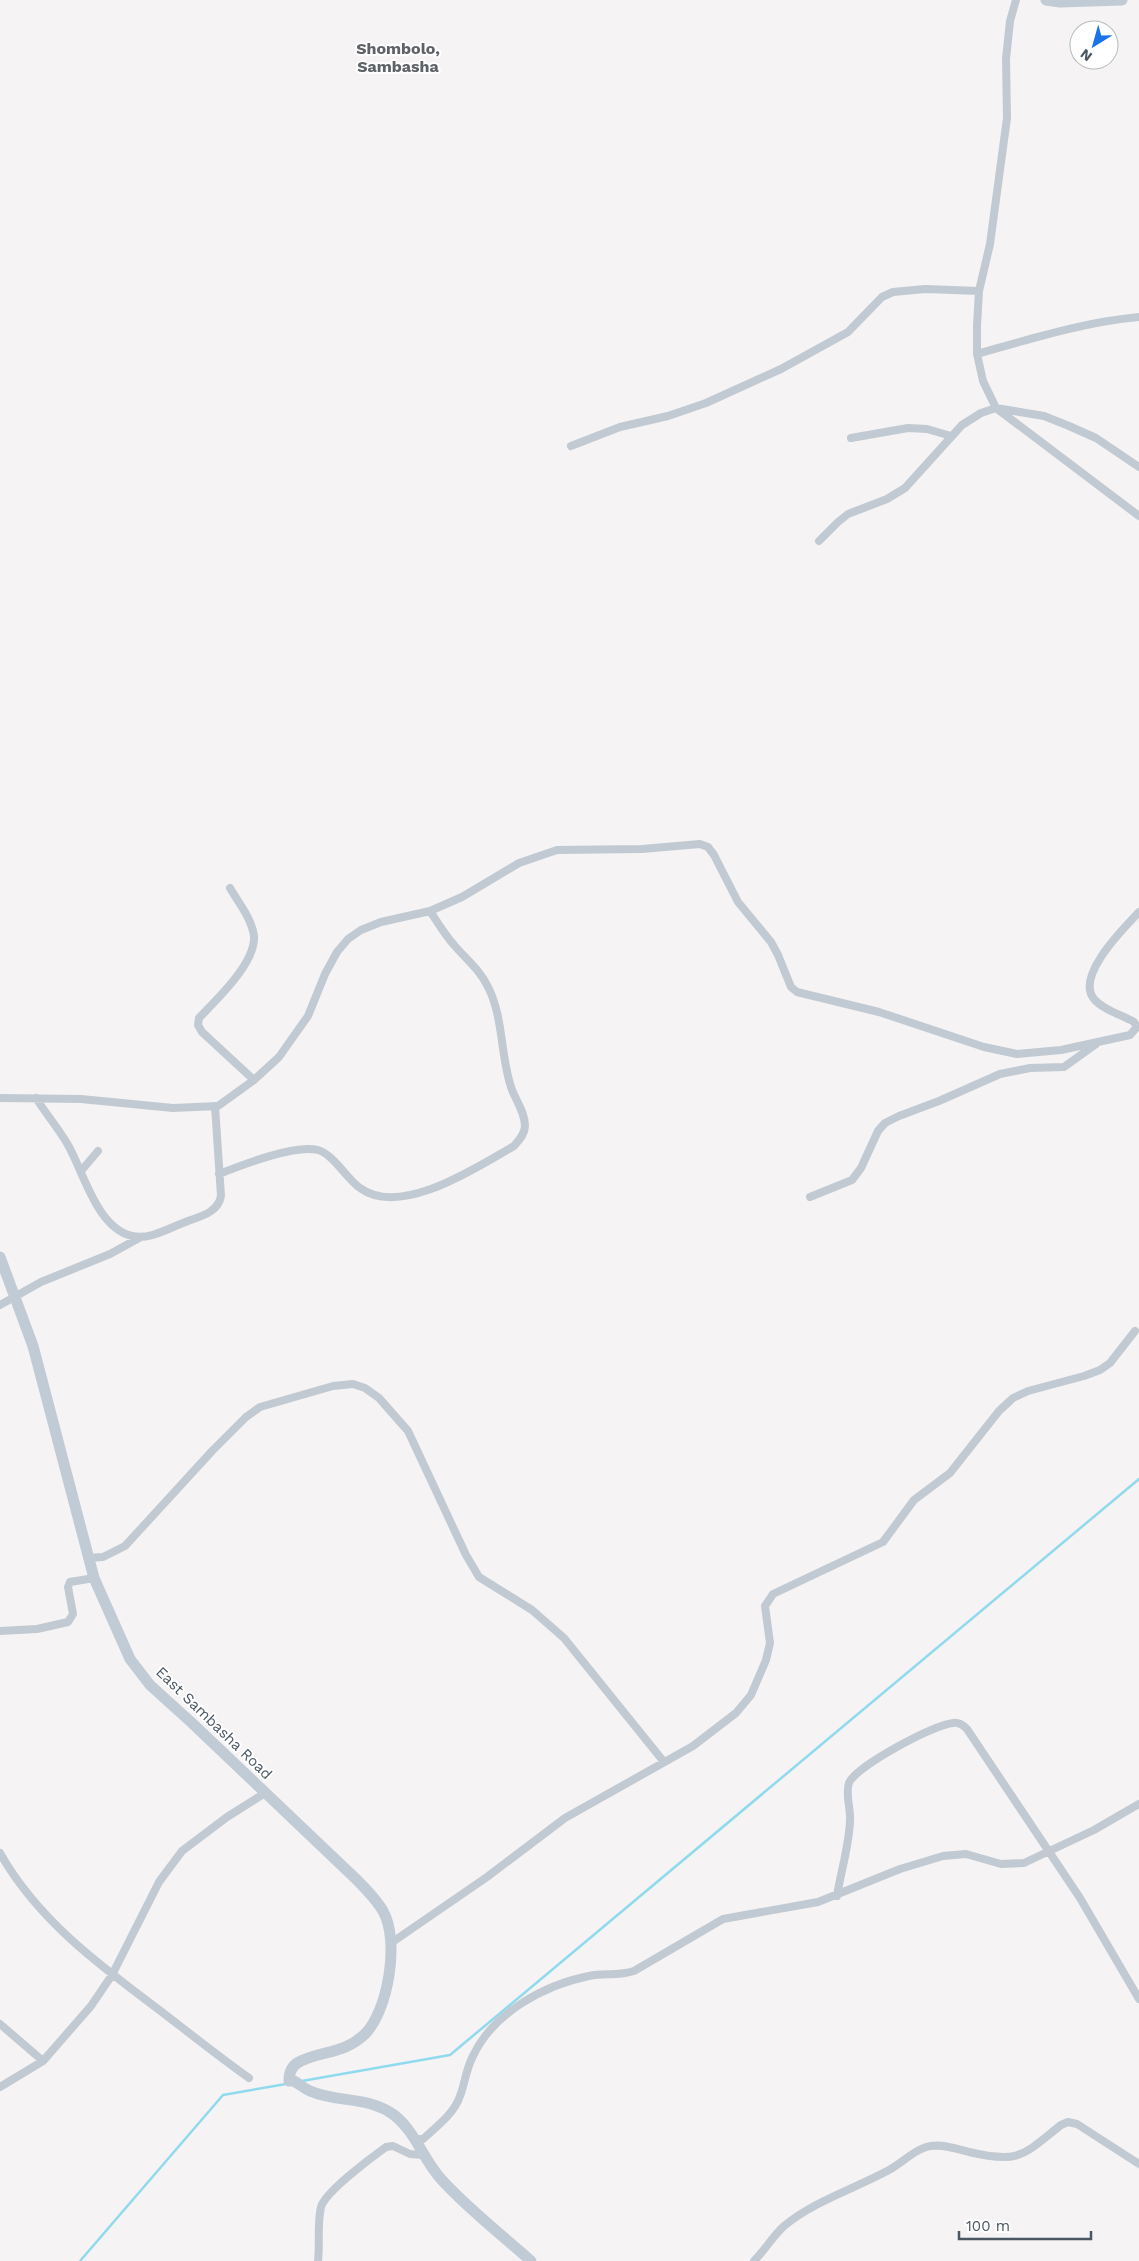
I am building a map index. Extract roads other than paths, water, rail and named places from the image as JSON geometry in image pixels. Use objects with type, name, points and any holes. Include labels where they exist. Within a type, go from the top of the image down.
[{"type":"street","points":[[1016,0],[1010,21],[1006,59],[1006,127],[990,244],[978,291],[977,354],[982,381],[996,408],[1139,516]]},
{"type":"street","points":[[1046,0],[1060,2],[1122,0]]},
{"type":"street","points":[[571,446],[620,427],[668,416],[706,403],[781,369],[848,332],[882,297],[893,292],[925,289],[978,291]]},
{"type":"street","points":[[977,354],[1115,319],[1139,317]]},
{"type":"street","points":[[819,541],[848,514],[887,499],[905,488],[951,436],[968,420],[996,408],[1044,416],[1069,426],[1096,438],[1139,467]]},
{"type":"street","points":[[851,438],[908,428],[927,429],[951,436]]},
{"type":"street","points":[[0,1098],[81,1099],[173,1108],[221,1104],[254,1080],[279,1057],[308,1016],[325,974],[337,952],[348,939],[361,930],[381,922],[430,911],[462,897],[519,863],[557,850],[642,849],[700,844],[708,847],[738,902],[754,924],[771,942],[791,987],[797,992],[880,1012],[935,1032],[1000,1051],[1029,1054],[1097,1043],[1130,1035],[1137,1027],[1134,1022],[1101,1006],[1090,993],[1089,984],[1094,971],[1111,943],[1139,912]]},
{"type":"street","points":[[230,888],[254,935],[253,949],[228,986],[199,1018],[198,1025],[202,1032],[254,1080]]},
{"type":"street","points":[[220,1174],[290,1151],[314,1149],[324,1152],[356,1185],[367,1192],[381,1196],[404,1197],[428,1191],[441,1185],[514,1146],[522,1136],[525,1128],[524,1116],[512,1090],[503,1058],[495,1008],[488,987],[476,968],[443,932],[430,911]]},
{"type":"street","points":[[810,1196],[844,1183],[857,1175],[878,1131],[885,1123],[1000,1074],[1030,1068],[1064,1066],[1097,1043]]},
{"type":"street","points":[[36,1098],[68,1145],[106,1219],[124,1233],[141,1237]]},
{"type":"street","points":[[0,1305],[41,1282],[110,1254],[141,1237],[157,1233],[211,1212],[220,1200],[215,1106]]},
{"type":"street","points":[[81,1171],[98,1151]]},
{"type":"street","name":"East Sambasha Road","points":[[0,1256],[33,1346],[94,1578],[130,1659],[150,1685],[371,1895],[385,1916],[391,1943],[388,1976],[382,2006],[376,2020],[364,2034],[338,2052],[298,2062],[289,2073],[289,2081],[294,2081],[324,2095],[359,2101],[386,2110],[404,2124],[414,2138]]},
{"type":"street","points":[[391,1943],[487,1877],[565,1818],[715,1731],[736,1713],[751,1695],[766,1660],[770,1643],[765,1606],[773,1594],[813,1574],[875,1548],[884,1542],[914,1500],[950,1472],[999,1411],[1013,1398],[1028,1391],[1100,1370],[1110,1363],[1135,1331]]},
{"type":"street","points":[[88,1558],[104,1557],[124,1546],[213,1450],[246,1418],[260,1408],[333,1386],[353,1384],[366,1388],[379,1398],[408,1431],[466,1555],[479,1576],[532,1610],[564,1638],[664,1762]]},
{"type":"street","points":[[0,1631],[37,1629],[68,1622],[73,1614],[68,1587],[70,1582],[94,1578]]},
{"type":"street","points":[[837,1896],[851,1819],[848,1792],[850,1781],[863,1768],[933,1728],[950,1723],[960,1724],[967,1729],[1080,1898],[1139,1999]]},
{"type":"street","points":[[0,2087],[43,2061],[90,2006],[112,1975],[147,1904],[177,1857],[208,1831],[265,1793]]},
{"type":"street","points":[[414,2138],[423,2139],[450,2113],[460,2098],[468,2066],[478,2047],[502,2019],[530,1998],[551,1988],[598,1974],[623,1975],[634,1971],[723,1919],[802,1906],[837,1896],[900,1869],[943,1856],[966,1854],[1001,1864],[1015,1865],[1050,1853],[1139,1804]]},
{"type":"street","points":[[0,1853],[15,1879],[31,1899],[83,1951],[248,2078]]},
{"type":"street","points":[[0,2024],[43,2061]]},
{"type":"street","points":[[754,2261],[782,2228],[794,2218],[834,2196],[889,2170],[921,2149],[931,2146],[943,2146],[985,2156],[1018,2157],[1061,2124],[1068,2122],[1077,2124],[1139,2164]]},
{"type":"street","points":[[414,2138],[422,2155],[440,2178],[531,2261]]},
{"type":"street","points":[[318,2261],[321,2208],[325,2199],[386,2147],[393,2146],[410,2154],[422,2155]]},
{"type":"waterway","points":[[302,2081],[450,2055],[1139,1479]]},
{"type":"waterway","points":[[80,2261],[223,2095],[286,2084]]},
{"type":"district","name":"Shombolo, Sambasha","points":[[398,57]]}]
